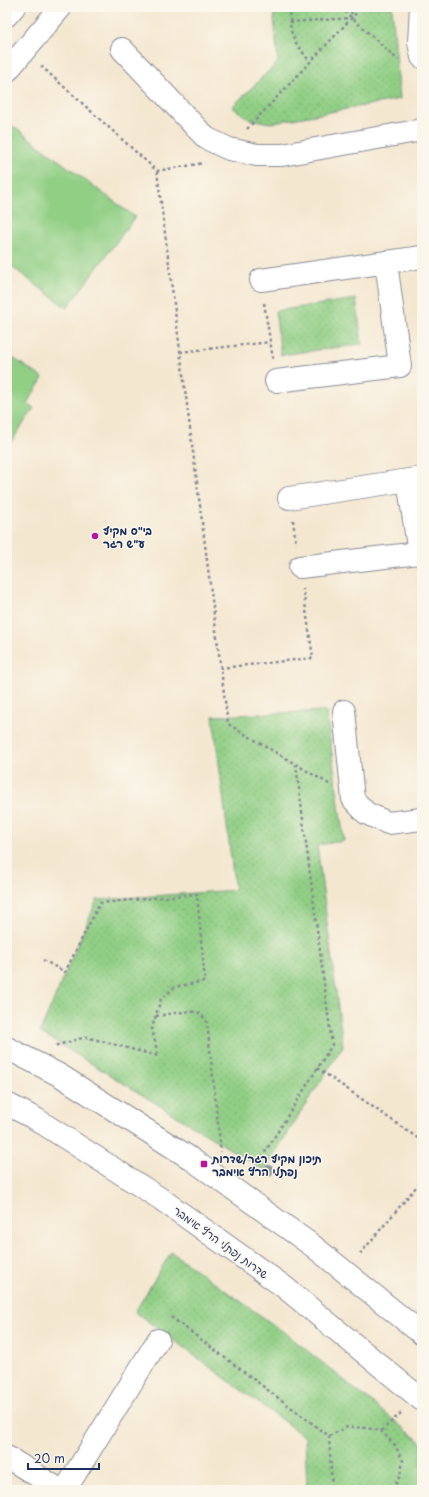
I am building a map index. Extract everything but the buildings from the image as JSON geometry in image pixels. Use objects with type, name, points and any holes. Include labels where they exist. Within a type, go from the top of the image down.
[{"type":"main road","points":[[7,15],[14,7]]},
{"type":"main road","points":[[7,71],[61,7]]},
{"type":"main road","points":[[421,7],[421,52]]},
{"type":"main road","points":[[122,49],[206,138],[229,149],[258,155],[282,155],[422,130]]},
{"type":"main road","points":[[261,280],[422,257]]},
{"type":"main road","points":[[276,381],[400,366],[386,262]]},
{"type":"main road","points":[[289,498],[415,479],[419,553],[300,567]]},
{"type":"main road","points":[[344,711],[354,799],[366,813],[388,823],[422,819]]},
{"type":"main road","points":[[14,1051],[68,1080],[190,1158],[313,1246],[422,1334]]},
{"type":"main road","name":"שדרות נפתלי הרץ אימבר","points":[[7,1104],[36,1119],[180,1213],[282,1286],[422,1400]]},
{"type":"main road","points":[[65,1490],[158,1340]]},
{"type":"main road","points":[[7,1457],[60,1490]]},
{"type":"path","points":[[289,7],[291,31],[296,43],[310,62]]},
{"type":"path","points":[[340,7],[399,60]]},
{"type":"path","points":[[351,7],[352,18]]},
{"type":"path","points":[[229,149],[362,7]]},
{"type":"path","points":[[290,22],[352,18]]},
{"type":"path","points":[[24,51],[156,170],[228,724],[354,799]]},
{"type":"path","points":[[156,170],[211,162]]},
{"type":"path","points":[[261,280],[276,381]]},
{"type":"path","points":[[180,352],[270,342]]},
{"type":"path","points":[[220,668],[314,658]]},
{"type":"path","points":[[232,1188],[332,1045],[296,765]]},
{"type":"path","points":[[14,1051],[86,1037],[158,1056],[152,1028],[161,999],[175,986],[205,981],[197,894],[100,903],[65,972],[43,960]]},
{"type":"path","points":[[156,1016],[189,1011],[200,1013],[207,1022],[232,1188]]},
{"type":"path","points":[[317,1068],[422,1141]]},
{"type":"path","points":[[345,1272],[422,1180]]},
{"type":"path","points":[[172,1318],[329,1436]]},
{"type":"path","points":[[329,1436],[347,1427],[367,1428],[381,1431],[395,1445],[403,1461],[400,1476],[392,1490]]},
{"type":"path","points":[[329,1436],[331,1489],[353,1490]]},
{"type":"green space","points":[[273,7],[392,7],[400,99],[271,123],[249,119],[232,107],[278,62]]},
{"type":"green space","points":[[10,124],[135,217],[67,308],[7,263],[7,129]]},
{"type":"green space","points":[[356,299],[362,344],[281,355],[275,311]]},
{"type":"green space","points":[[7,354],[43,378],[27,403],[34,408],[7,448]]},
{"type":"green space","points":[[326,711],[344,841],[317,845],[343,1046],[264,1170],[40,1032],[97,900],[235,890],[213,716]]},
{"type":"green space","points":[[171,1252],[288,1335],[422,1443],[422,1490],[307,1490],[305,1437],[135,1312]]},
{"type":"place","name":"בי\"ס מקיף ע\"ש רגר","points":[[95,536]]},
{"type":"place","name":"תיכון מקיף רגר/שדרות נפתלי הרץ אימבר","points":[[204,1164]]}]
